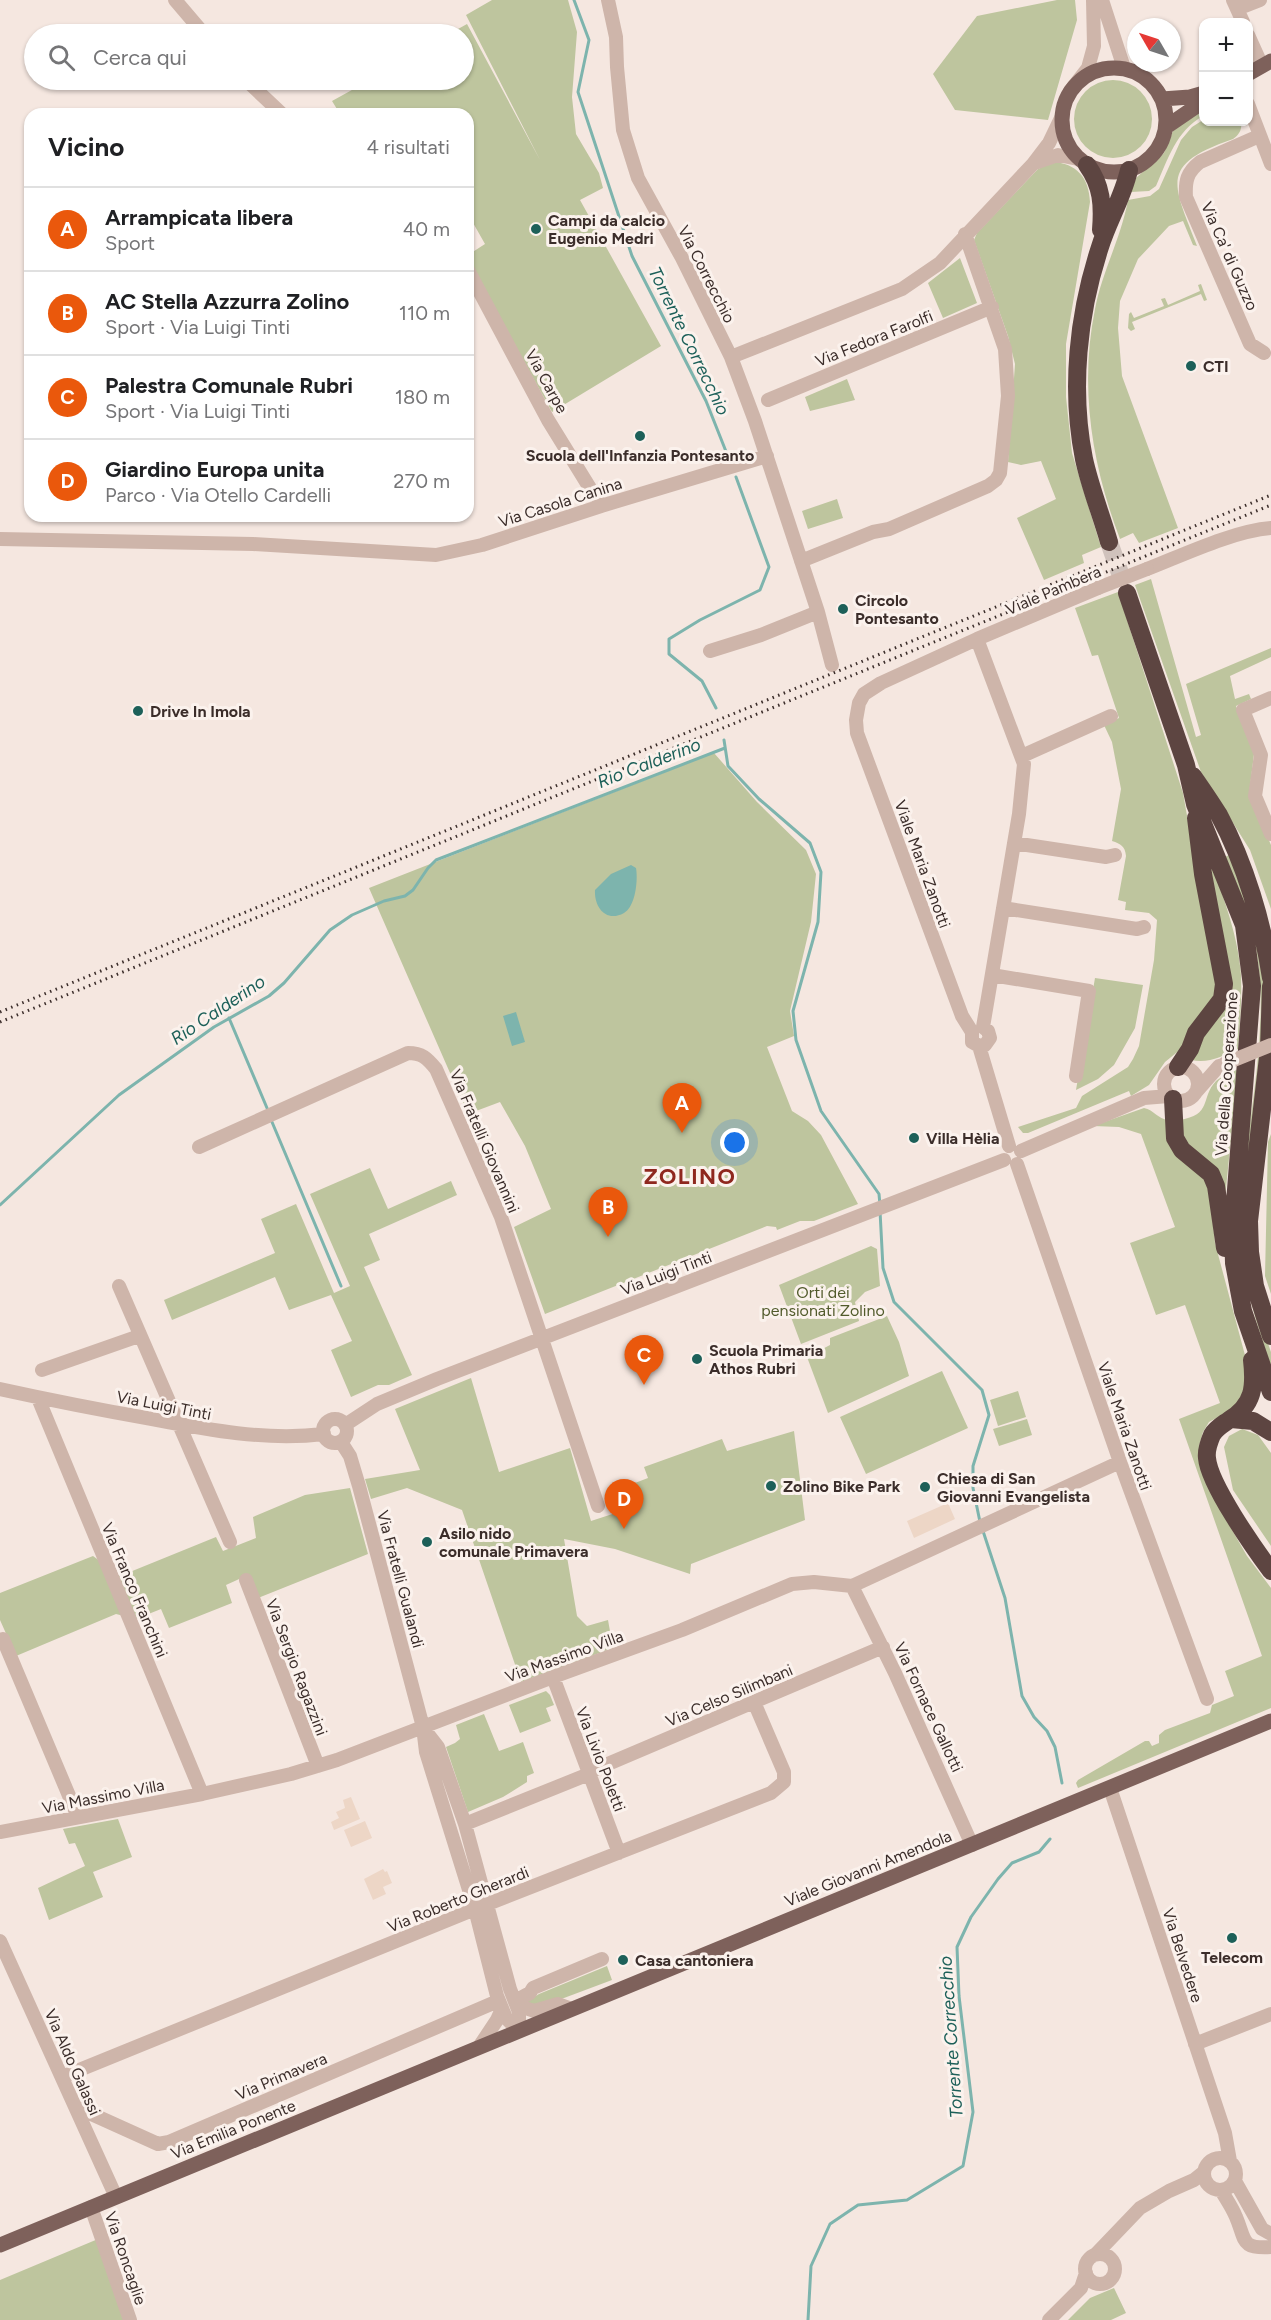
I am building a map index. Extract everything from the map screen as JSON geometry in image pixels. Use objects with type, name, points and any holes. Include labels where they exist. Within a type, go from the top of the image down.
[{"type":"highway","points":[[1082,162],[1099,186],[1102,207],[1100,247]]},
{"type":"highway","points":[[1109,542],[1084,459],[1078,411],[1076,363],[1089,286],[1100,247],[1129,170]]},
{"type":"highway","name":"Via della Cooperazione","points":[[1127,593],[1186,765],[1195,804],[1244,925],[1252,986],[1233,1228],[1234,1263],[1242,1308],[1271,1392]]},
{"type":"highway","name":"Via della Cooperazione","points":[[1186,765],[1219,815],[1239,863],[1264,935],[1271,978]]},
{"type":"highway","points":[[1179,1070],[1196,1033],[1222,999],[1224,984],[1203,874],[1195,804]]},
{"type":"highway","points":[[1219,815],[1249,863],[1271,924]]},
{"type":"highway","points":[[1271,987],[1269,1049],[1249,1221],[1254,1286],[1271,1336]]},
{"type":"highway","points":[[1171,1097],[1175,1138],[1182,1150],[1211,1174],[1216,1186],[1227,1263],[1242,1308],[1251,1347],[1254,1388],[1251,1398],[1231,1419],[1213,1433],[1208,1446],[1207,1459],[1246,1537],[1271,1571]]},
{"type":"highway","points":[[1256,1162],[1271,1115]]},
{"type":"highway","points":[[1254,1286],[1271,1323]]},
{"type":"highway","points":[[1231,1419],[1253,1421],[1271,1432]]},
{"type":"main road","points":[[1252,72],[1267,64]]},
{"type":"main road","points":[[1114,67],[1124,68],[1147,79],[1162,99],[1166,113],[1166,127],[1154,154],[1140,166],[1114,173],[1100,171],[1082,162],[1065,141],[1061,118],[1065,100],[1076,83],[1093,71],[1114,67]]},
{"type":"main road","points":[[1162,99],[1199,94]]},
{"type":"main road","points":[[1166,127],[1199,104]]},
{"type":"main road","name":"Viale Giovanni Amendola","points":[[479,2047],[1271,1721]]},
{"type":"main road","name":"Via Emilia Ponente","points":[[0,2245],[479,2047]]},
{"type":"street","points":[[175,0],[195,24]]},
{"type":"street","name":"Via Correcchio","points":[[608,0],[616,37],[623,130],[638,178],[682,258],[731,357],[767,456]]},
{"type":"street","points":[[1070,91],[1088,68],[1094,46],[1093,0]]},
{"type":"street","points":[[1102,0],[1124,68]]},
{"type":"street","points":[[1238,11],[1260,0]]},
{"type":"street","points":[[1253,43],[1267,64]]},
{"type":"street","points":[[257,90],[276,108]]},
{"type":"street","points":[[731,357],[902,289],[940,263],[1033,164],[1049,143],[1061,118]]},
{"type":"street","points":[[1253,119],[1271,164]]},
{"type":"street","name":"Via Ca' di Guzzo","points":[[1259,136],[1200,162],[1192,169],[1185,184],[1186,197],[1250,344],[1264,352]]},
{"type":"street","points":[[1033,164],[1058,155],[1082,162]]},
{"type":"street","points":[[801,561],[873,532],[889,529],[988,486],[996,480],[1000,473],[1008,396],[1005,349],[965,234]]},
{"type":"street","name":"Via Carpe","points":[[474,281],[548,420],[601,506]]},
{"type":"street","name":"Via Fedora Farolfi","points":[[768,400],[992,307]]},
{"type":"street","points":[[767,456],[818,612],[832,665]]},
{"type":"street","name":"Via Casola Canina","points":[[0,539],[253,544],[436,555],[482,544],[767,456]]},
{"type":"street","name":"Viale Pambera","points":[[858,703],[864,694],[904,672],[977,639],[1147,569],[1217,543],[1260,529],[1271,528]]},
{"type":"street","points":[[710,651],[761,635],[818,612]]},
{"type":"street","points":[[977,639],[1024,764],[1024,782],[992,975],[977,1030]]},
{"type":"street","points":[[1271,698],[1243,710],[1261,755],[1255,796],[1271,834]]},
{"type":"street","name":"Viale Maria Zanotti","points":[[858,703],[857,733],[963,1020],[977,1030],[988,1030],[990,1038],[985,1046],[979,1046],[1013,1155],[1120,1462],[1207,1699]]},
{"type":"street","points":[[1022,756],[1111,716]]},
{"type":"street","points":[[1014,843],[1106,857],[1115,855]]},
{"type":"street","points":[[1003,908],[1137,929],[1144,927]]},
{"type":"street","points":[[992,975],[1089,991],[1076,1076]]},
{"type":"street","points":[[1144,1098],[1179,1070],[1221,1065],[1271,1045]]},
{"type":"street","name":"Via Fratelli Giovannini","points":[[199,1147],[408,1053],[417,1053],[427,1058],[436,1069],[501,1218],[542,1339]]},
{"type":"street","points":[[1179,1070],[1164,1086],[1171,1097],[1178,1101],[1189,1099],[1221,1065]]},
{"type":"street","points":[[1179,1070],[1198,1080],[1197,1091]]},
{"type":"street","points":[[1144,1098],[1171,1097]]},
{"type":"street","name":"Via Luigi Tinti","points":[[345,1425],[377,1404],[903,1199],[1013,1155],[1144,1098]]},
{"type":"street","points":[[119,1286],[230,1542]]},
{"type":"street","points":[[42,1370],[140,1336]]},
{"type":"street","points":[[542,1339],[598,1506]]},
{"type":"street","name":"Via Luigi Tinti","points":[[0,1389],[216,1432],[247,1435],[324,1434]]},
{"type":"street","name":"Via Franco Franchini","points":[[38,1398],[202,1794]]},
{"type":"street","points":[[339,1420],[345,1425],[347,1433],[341,1442],[330,1441],[324,1434],[324,1428],[330,1421],[339,1420]]},
{"type":"street","name":"Via Fratelli Gualandi","points":[[341,1442],[350,1456],[359,1486],[423,1727],[426,1752],[516,2003],[519,2031]]},
{"type":"street","points":[[852,1586],[1120,1462]]},
{"type":"street","name":"Via Sergio Ragazzini","points":[[246,1580],[318,1766]]},
{"type":"street","name":"Via Massimo Villa","points":[[0,1832],[202,1794],[318,1766],[682,1630],[792,1584],[814,1582],[852,1586]]},
{"type":"street","name":"Via Fornace Gallotti","points":[[852,1586],[883,1647],[972,1845]]},
{"type":"street","points":[[3,1640],[78,1817]]},
{"type":"street","name":"Via Celso Silimbani","points":[[465,1824],[883,1647]]},
{"type":"street","name":"Via Livio Poletti","points":[[553,1677],[619,1853]]},
{"type":"street","name":"Via Roberto Gherardi","points":[[62,2077],[771,1793],[784,1782],[784,1772],[754,1702]]},
{"type":"street","name":"Via Fratelli Gualandi","points":[[423,1727],[438,1747],[465,1824],[500,2005],[506,2018],[519,2031]]},
{"type":"street","name":"Via Belvedere","points":[[1110,1788],[1225,2133],[1230,2161]]},
{"type":"street","name":"Via Aldo Galassi","points":[[0,1941],[116,2197]]},
{"type":"street","points":[[516,2003],[533,1988],[602,1959]]},
{"type":"street","points":[[516,2003],[534,2011],[558,2004],[572,2009]]},
{"type":"street","points":[[479,2047],[497,2020],[500,2005]]},
{"type":"street","name":"Via Primavera","points":[[76,2107],[158,2144],[169,2142],[500,2005]]},
{"type":"street","points":[[1195,2044],[1271,2014]]},
{"type":"street","points":[[1205,2178],[1207,2164],[1215,2158],[1222,2146],[1225,2133]]},
{"type":"street","points":[[1205,2178],[1216,2190],[1231,2186],[1235,2181],[1236,2170],[1230,2161],[1225,2158],[1215,2158]]},
{"type":"street","points":[[1049,2320],[1081,2288],[1088,2260],[1111,2240],[1140,2208],[1169,2191],[1205,2178]]},
{"type":"street","points":[[1235,2181],[1267,2231],[1264,2242],[1254,2248]]},
{"type":"street","points":[[1221,2190],[1233,2210],[1245,2241],[1254,2248],[1271,2247]]},
{"type":"street","name":"Via Roncaglie","points":[[91,2207],[130,2320]]},
{"type":"street","points":[[1081,2288],[1106,2283],[1112,2278],[1115,2271],[1111,2240]]},
{"type":"street","points":[[1095,2255],[1108,2256],[1114,2263]]},
{"type":"street","points":[[1086,2273],[1091,2280],[1099,2284]]},
{"type":"green space","name":"Campi da calcio Eugenio Medri","points":[[492,0],[568,0],[577,32],[572,97],[576,134],[599,173],[603,188],[580,200],[661,346],[552,412],[474,272],[474,251],[485,244],[474,225],[474,108],[336,108],[332,101],[352,90],[474,90],[474,37],[540,160],[474,31],[474,24],[471,24],[466,15]]},
{"type":"green space","points":[[1057,0],[1075,0],[1077,20],[1048,120],[955,110],[933,74],[977,16]]},
{"type":"green space","points":[[1113,80],[1128,83],[1140,92],[1149,104],[1152,119],[1149,134],[1140,146],[1128,155],[1113,158],[1098,155],[1086,146],[1077,134],[1074,119],[1077,104],[1086,92],[1098,83]]},
{"type":"green space","points":[[1199,112],[1199,119],[1186,129],[1174,146],[1156,186],[1149,191],[1131,192],[1136,178],[1164,153],[1173,131]]},
{"type":"green space","points":[[1199,123],[1199,126],[1241,126],[1239,133],[1233,139],[1209,148],[1192,158],[1182,168],[1178,179],[1178,191],[1197,246],[1193,245],[1183,221],[1169,226],[1138,259],[1120,301],[1118,328],[1122,376],[1178,528],[1139,543],[1133,533],[1120,539],[1102,483],[1088,397],[1090,338],[1098,295],[1128,200],[1150,196],[1159,189],[1181,140]]},
{"type":"green space","points":[[1052,162],[1068,165],[1080,173],[1089,193],[1090,202],[1066,344],[1066,397],[1072,453],[1101,547],[1082,555],[1084,563],[1044,580],[1017,518],[1056,499],[1041,461],[1021,465],[1008,462],[1015,364],[1008,336],[974,240],[977,233],[1038,169]]},
{"type":"green space","points":[[960,258],[977,303],[943,318],[928,283]]},
{"type":"green space","points":[[1201,284],[1207,300],[1204,301],[1201,294],[1132,322],[1135,329],[1131,331],[1128,328],[1131,312],[1134,318],[1164,306],[1161,299],[1165,298],[1168,305],[1200,291],[1198,285]]},
{"type":"green space","points":[[847,379],[855,400],[810,411],[805,397]]},
{"type":"green space","points":[[837,499],[843,518],[808,529],[802,511]]},
{"type":"green space","points":[[1151,579],[1196,737],[1201,735],[1186,684],[1271,648],[1271,657],[1230,676],[1235,699],[1249,694],[1251,699],[1236,706],[1254,754],[1249,795],[1271,845],[1271,909],[1250,850],[1201,772],[1135,585]]},
{"type":"green space","points":[[1118,592],[1183,793],[1217,985],[1214,998],[1181,1049],[1165,1062],[1149,1085],[1131,1096],[1129,1091],[1028,1133],[1023,1133],[1018,1127],[1076,1108],[1082,1096],[1128,1067],[1139,1046],[1154,960],[1157,920],[1149,913],[1125,910],[1126,902],[1118,900],[1126,856],[1122,846],[1112,841],[1121,789],[1112,742],[1104,725],[1119,718],[1098,655],[1092,656],[1075,608]]},
{"type":"green space","points":[[714,753],[757,802],[806,850],[816,874],[811,922],[790,1011],[794,1036],[767,1047],[792,1111],[808,1121],[821,1135],[858,1204],[814,1221],[800,1221],[777,1230],[776,1227],[767,1226],[545,1314],[514,1227],[551,1209],[525,1146],[500,1102],[468,1114],[369,888]]},
{"type":"green space","points":[[1206,846],[1236,942],[1241,975],[1241,1003],[1238,1049],[1215,1059],[1198,1061],[1191,1060],[1202,1035],[1222,1010]]},
{"type":"green space","points":[[1229,855],[1244,889],[1264,969],[1264,1022],[1251,1168],[1266,1338],[1271,1352],[1271,1366],[1249,1294],[1241,1239],[1243,1189],[1260,1032],[1259,970],[1247,912],[1225,857]]},
{"type":"green space","points":[[1095,978],[1143,985],[1135,1028],[1114,1065],[1098,1079],[1076,1090]]},
{"type":"green space","points":[[1238,1069],[1225,1198],[1183,1140],[1179,1120],[1197,1114],[1216,1081]]},
{"type":"green space","points":[[1144,1108],[1168,1120],[1197,1171],[1209,1186],[1215,1243],[1246,1359],[1247,1393],[1233,1409],[1209,1422],[1199,1446],[1224,1516],[1247,1556],[1271,1588],[1271,1708],[1078,1788],[1076,1783],[1078,1780],[1145,1741],[1149,1741],[1152,1746],[1159,1743],[1159,1735],[1165,1730],[1210,1713],[1212,1705],[1234,1696],[1225,1671],[1262,1656],[1179,1419],[1220,1403],[1185,1305],[1156,1315],[1130,1243],[1175,1227],[1141,1134],[1119,1127],[1093,1126]]},
{"type":"green space","points":[[1271,1134],[1271,1294],[1265,1276],[1268,1142]]},
{"type":"green space","points":[[370,1168],[388,1209],[451,1181],[457,1195],[369,1234],[380,1260],[364,1267],[412,1375],[389,1385],[378,1385],[351,1397],[331,1350],[352,1341],[331,1295],[289,1310],[275,1277],[172,1320],[164,1300],[275,1253],[261,1219],[296,1204],[334,1293],[350,1286],[310,1194]]},
{"type":"green space","name":"Orti dei pensionati Zolino","points":[[871,1246],[877,1249],[880,1286],[865,1292],[855,1302],[859,1321],[801,1344],[779,1285]]},
{"type":"green space","name":"Orti dei pensionati Zolino","points":[[887,1316],[899,1342],[909,1376],[828,1413],[807,1357],[830,1345],[830,1338]]},
{"type":"green space","points":[[942,1371],[968,1428],[866,1474],[840,1417]]},
{"type":"green space","points":[[471,1378],[499,1472],[570,1448],[591,1521],[634,1507],[627,1486],[648,1478],[644,1467],[722,1439],[727,1451],[794,1431],[805,1520],[691,1564],[690,1574],[615,1549],[564,1539],[577,1616],[587,1626],[608,1620],[613,1648],[521,1682],[462,1510],[407,1488],[371,1499],[365,1479],[420,1470],[395,1409]]},
{"type":"green space","points":[[1018,1391],[1026,1417],[998,1426],[990,1400]]},
{"type":"green space","points":[[1027,1419],[1032,1435],[999,1446],[993,1429]]},
{"type":"green space","points":[[1242,1429],[1258,1435],[1271,1453],[1271,1546],[1233,1490],[1224,1447],[1229,1436]]},
{"type":"green space","points":[[350,1488],[368,1554],[258,1598],[248,1575],[226,1585],[232,1603],[169,1628],[161,1609],[136,1619],[116,1614],[16,1656],[0,1620],[0,1593],[93,1556],[120,1576],[216,1537],[223,1551],[256,1538],[253,1517],[305,1495]]},
{"type":"green space","points":[[546,1691],[554,1705],[546,1708],[551,1721],[520,1733],[509,1705]]},
{"type":"green space","points":[[484,1714],[499,1751],[523,1742],[534,1773],[527,1776],[527,1782],[503,1797],[468,1812],[446,1747],[460,1739],[456,1725]]},
{"type":"green space","points":[[118,1819],[132,1857],[93,1872],[103,1897],[49,1920],[38,1888],[85,1866],[75,1843],[69,1844],[63,1829]]},
{"type":"green space","points":[[607,1966],[612,1980],[540,2007],[525,2003],[539,1994]]},
{"type":"green space","points":[[98,2239],[128,2320],[0,2320],[0,2280]]},
{"type":"green space","points":[[1114,2288],[1126,2313],[1111,2320],[1068,2320],[1090,2298]]},
{"type":"shaded area","points":[[948,1503],[955,1519],[914,1538],[907,1521]]},
{"type":"shaded area","points":[[351,1797],[360,1819],[334,1830],[331,1822],[339,1818],[336,1812],[345,1808],[343,1800]]},
{"type":"shaded area","points":[[365,1821],[372,1838],[351,1847],[344,1830]]},
{"type":"shaded area","points":[[383,1869],[387,1871],[392,1883],[383,1887],[386,1894],[373,1900],[364,1879]]},
{"type":"water","points":[[631,865],[636,868],[637,879],[631,905],[628,910],[618,916],[607,915],[599,907],[595,890],[611,874]]},
{"type":"water","points":[[516,1012],[525,1042],[512,1046],[503,1016]]},
{"type":"waterway","name":"Torrente Correcchio","points":[[574,0],[589,40],[578,92],[632,256],[706,401],[727,454]]},
{"type":"waterway","name":"Torrente Correcchio","points":[[716,708],[702,681],[669,654],[669,639],[700,620],[760,590],[769,567],[736,477]]},
{"type":"waterway","name":"Torrente Correcchio","points":[[724,740],[728,766],[759,799],[810,843],[821,872],[818,922],[793,1011],[796,1040],[821,1111],[879,1194],[880,1205]]},
{"type":"waterway","name":"Rio Calderino","points":[[0,1205],[119,1095],[214,1027],[269,996],[284,983],[330,930],[352,915],[384,901],[405,896],[413,890],[436,860],[725,748]]},
{"type":"waterway","points":[[229,1018],[267,1108]]},
{"type":"waterway","points":[[272,1122],[341,1286]]},
{"type":"waterway","name":"Torrente Correcchio","points":[[880,1211],[883,1268],[894,1302],[982,1390],[989,1415],[973,1466],[973,1488],[980,1522]]},
{"type":"waterway","name":"Torrente Correcchio","points":[[983,1531],[1005,1598],[1022,1696],[1034,1717],[1047,1731],[1055,1747],[1062,1783]]},
{"type":"waterway","name":"Torrente Correcchio","points":[[808,2320],[811,2266],[830,2224],[858,2205],[907,2200],[963,2166],[973,2112],[959,1996],[957,1947],[971,1917],[998,1879],[1012,1863],[1039,1852],[1050,1839]]},
{"type":"tunnel","points":[[1109,542],[1127,593]]},
{"type":"railway","points":[[0,1012],[1271,495]]},
{"type":"railway","points":[[0,1022],[1271,505]]},
{"type":"place","name":"Campi da calcio Eugenio Medri","points":[[536,229]]},
{"type":"place","name":"CTI","points":[[1191,366]]},
{"type":"place","name":"Scuola dell'Infanzia Pontesanto","points":[[640,436]]},
{"type":"place","name":"Circolo Pontesanto","points":[[843,609]]},
{"type":"place","name":"Drive In Imola","points":[[138,711]]},
{"type":"place","name":"Arrampicata libera","points":[[682,1133]]},
{"type":"place","name":"Villa Hèlia","points":[[914,1138]]},
{"type":"place","name":"AC Stella Azzurra Zolino","points":[[608,1237]]},
{"type":"place","name":"Scuola Primaria Athos Rubri","points":[[697,1359]]},
{"type":"place","name":"Palestra Comunale Rubri","points":[[644,1385]]},
{"type":"place","name":"Zolino Bike Park","points":[[771,1486]]},
{"type":"place","name":"Chiesa di San Giovanni Evangelista","points":[[925,1487]]},
{"type":"place","name":"Giardino Europa unita","points":[[624,1529]]},
{"type":"place","name":"Asilo nido comunale Primavera","points":[[427,1542]]},
{"type":"place","name":"Telecom","points":[[1232,1938]]},
{"type":"place","name":"Casa cantoniera","points":[[623,1960]]},
{"type":"district","name":"ZOLINO","points":[[690,1176]]}]
